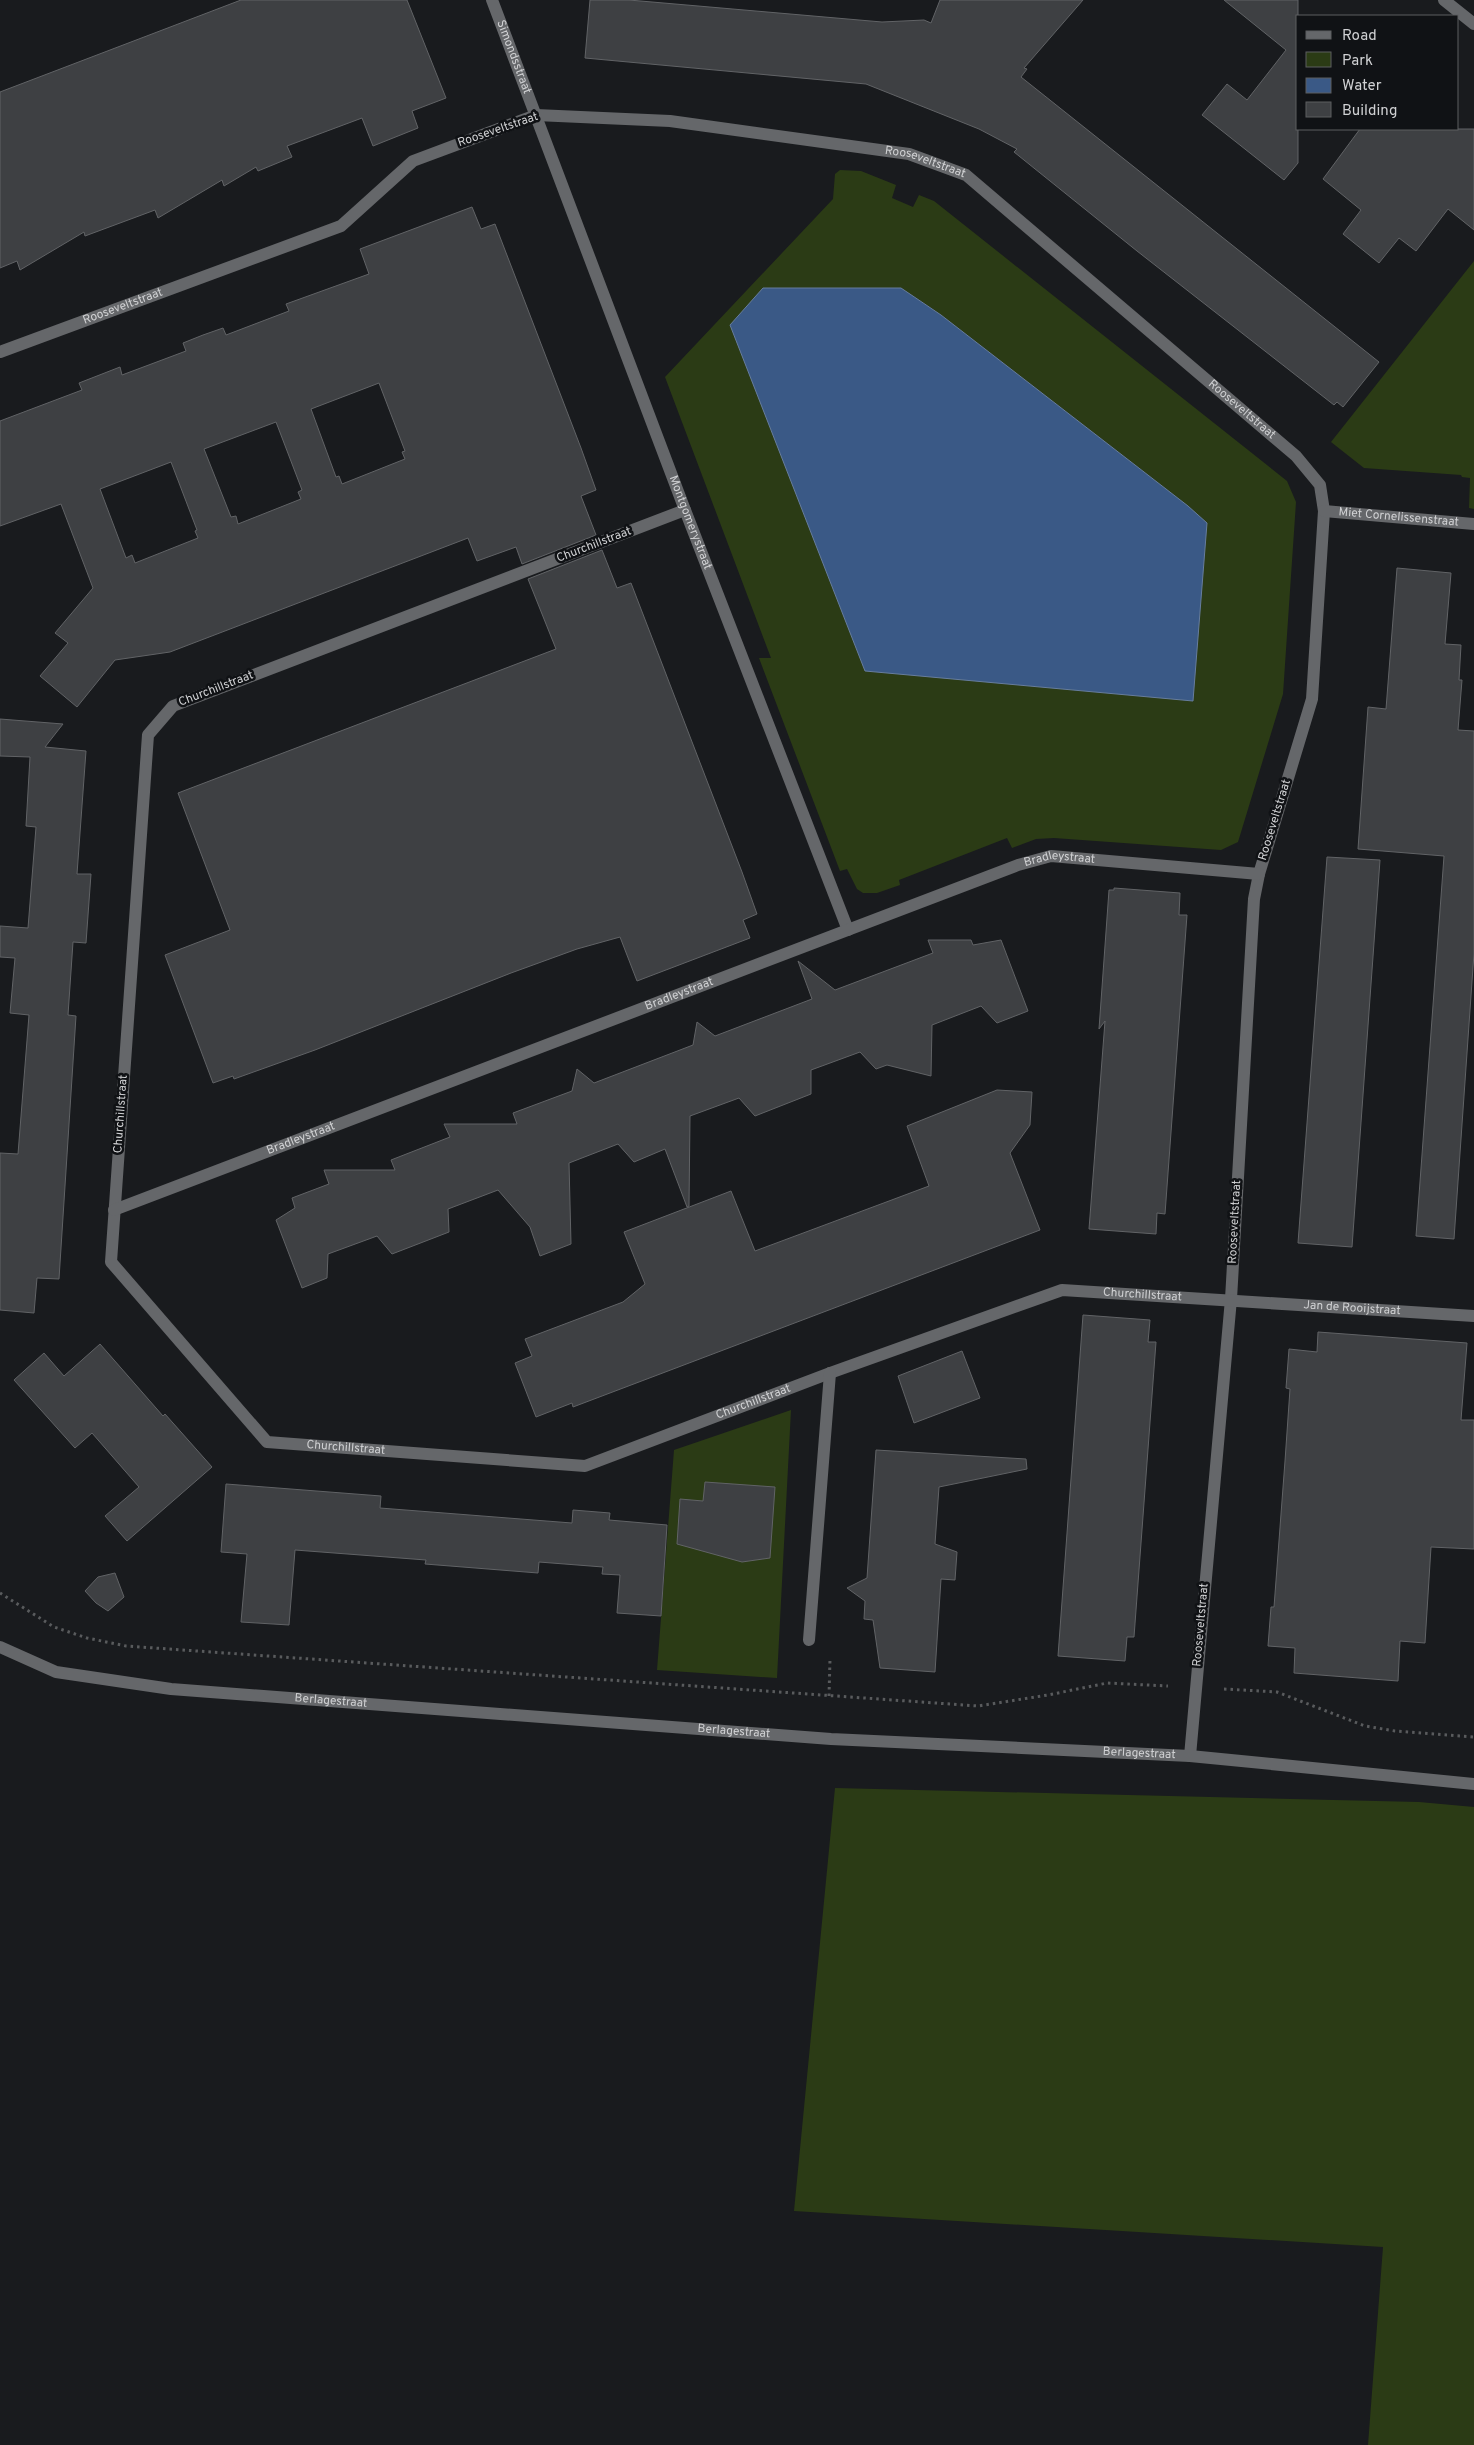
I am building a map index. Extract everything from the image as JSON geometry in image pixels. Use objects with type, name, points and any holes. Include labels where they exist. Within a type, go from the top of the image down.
[{"type":"street","name":"Simondsstraat","points":[[492,0],[536,115]]},
{"type":"street","points":[[1444,0],[1459,6],[1474,24]]},
{"type":"street","name":"Rooseveltstraat","points":[[0,352],[340,226],[413,161],[536,115],[670,121],[909,154],[966,175],[1296,456],[1320,485],[1324,511],[1312,699],[1259,874],[1254,899],[1231,1299],[1190,1756]]},
{"type":"street","name":"Montgomerystraat","points":[[536,115],[685,510],[848,930]]},
{"type":"street","name":"Churchillstraat","points":[[685,510],[173,706],[148,735],[111,1262],[267,1442],[585,1466],[830,1373],[1062,1290],[1231,1299]]},
{"type":"street","name":"Miet Cornelissenstraat","points":[[1324,511],[1474,524]]},
{"type":"street","name":"Bradleystraat","points":[[114,1210],[1018,865],[1052,856],[1259,874]]},
{"type":"street","name":"Jan de Rooijstraat","points":[[1231,1299],[1474,1316]]},
{"type":"street","points":[[809,1640],[830,1373]]},
{"type":"street","name":"Berlagestraat","points":[[0,1647],[56,1672],[171,1689],[821,1738],[1190,1756],[1474,1784]]},
{"type":"path","points":[[0,1593],[54,1627],[87,1638],[126,1646],[978,1706],[1107,1683],[1277,1692],[1365,1726],[1395,1732],[1474,1737]]},
{"type":"green space","points":[[840,170],[861,171],[896,185],[892,198],[913,207],[919,195],[934,201],[1287,481],[1296,502],[1283,694],[1238,842],[1221,850],[1054,838],[1036,839],[1012,848],[1007,838],[899,880],[900,885],[877,893],[863,893],[857,889],[847,869],[840,871],[759,658],[771,658],[665,377],[833,199],[835,174]],"holes":[[[901,288],[941,315],[1188,506]]]},
{"type":"green space","points":[[1474,261],[1474,509],[1469,508],[1470,478],[1462,477],[1461,475],[1364,468],[1331,442]]},
{"type":"green space","points":[[791,1410],[777,1678],[657,1670],[674,1450]]},
{"type":"green space","points":[[835,1788],[1419,1802],[1474,1807],[1474,2445],[1368,2445],[1383,2247],[794,2211]]},
{"type":"water","points":[[763,288],[901,288],[941,315],[1188,506],[1207,523],[1193,701],[865,671],[730,325]]},
{"type":"building","points":[[241,0],[407,0],[446,98],[412,111],[418,128],[373,146],[362,118],[287,146],[292,157],[258,171],[256,167],[224,186],[222,180],[158,218],[155,210],[85,236],[84,232],[20,270],[17,261],[0,268],[0,92]]},
{"type":"building","points":[[590,0],[629,0],[882,22],[924,20],[931,23],[940,0],[1083,0],[1024,68],[1027,69],[1021,77],[1379,362],[1343,407],[1337,402],[1334,405],[1014,152],[1017,149],[979,129],[866,84],[585,58]]},
{"type":"building","points":[[1224,0],[1298,0],[1298,15],[1296,15],[1296,130],[1298,130],[1298,163],[1284,180],[1202,115],[1227,84],[1247,100],[1286,50]]},
{"type":"building","points":[[1474,129],[1474,230],[1448,209],[1416,251],[1399,238],[1379,263],[1343,234],[1361,210],[1323,179],[1359,130]]},
{"type":"building","points":[[472,207],[481,229],[495,224],[596,490],[581,496],[596,535],[522,564],[516,547],[477,561],[468,538],[170,652],[115,660],[77,707],[40,676],[68,643],[55,633],[93,588],[61,504],[0,526],[0,421],[82,390],[79,383],[120,367],[122,375],[186,351],[183,343],[223,328],[226,335],[289,311],[286,304],[369,274],[360,249]],"holes":[[[379,383],[405,451],[402,452],[405,459],[342,484],[339,476],[336,477],[311,409]],[[276,422],[302,490],[298,492],[301,499],[238,524],[236,516],[231,517],[204,449]],[[171,462],[197,530],[195,531],[198,538],[135,563],[132,555],[126,558],[100,489]]]},
{"type":"building","points":[[602,550],[617,588],[631,583],[742,872],[757,914],[743,920],[750,938],[637,981],[620,937],[577,949],[511,973],[315,1050],[234,1079],[233,1076],[213,1083],[165,955],[230,930],[178,793],[556,649],[528,579]]},
{"type":"building","points":[[1397,568],[1451,573],[1445,644],[1461,645],[1459,680],[1462,680],[1458,730],[1474,731],[1474,953],[1454,1239],[1416,1236],[1444,856],[1358,849],[1368,707],[1386,709]]},
{"type":"building","points":[[0,719],[63,724],[45,747],[86,751],[77,874],[91,874],[86,943],[73,942],[68,1015],[76,1016],[59,1279],[37,1278],[34,1313],[0,1310],[0,1153],[18,1154],[29,1015],[10,1013],[15,958],[0,957],[0,926],[28,928],[36,827],[26,826],[30,757],[0,756]]},
{"type":"building","points":[[1327,857],[1380,860],[1352,1247],[1298,1243]]},
{"type":"building","points":[[1114,888],[1180,893],[1179,915],[1187,915],[1165,1214],[1157,1213],[1156,1234],[1089,1229],[1105,1021],[1099,1029],[1109,890],[1114,890]]},
{"type":"building","points":[[928,940],[971,940],[973,945],[1001,940],[1028,1011],[997,1023],[981,1006],[932,1025],[931,1076],[887,1065],[876,1069],[860,1052],[811,1070],[811,1094],[755,1116],[739,1098],[690,1116],[689,1206],[687,1207],[665,1149],[634,1162],[618,1144],[569,1163],[571,1244],[540,1256],[530,1227],[498,1190],[448,1209],[449,1232],[392,1254],[377,1236],[328,1254],[327,1278],[302,1288],[276,1220],[295,1208],[292,1198],[329,1184],[324,1170],[395,1170],[391,1160],[450,1137],[444,1124],[517,1124],[513,1113],[572,1091],[577,1069],[594,1083],[693,1045],[697,1022],[715,1036],[812,999],[798,961],[835,990],[933,953]]},
{"type":"building","points":[[997,1090],[1032,1092],[1030,1125],[1010,1153],[1040,1230],[573,1407],[572,1403],[536,1417],[515,1363],[532,1356],[525,1339],[623,1302],[645,1284],[624,1232],[731,1191],[755,1251],[929,1186],[907,1126]]},
{"type":"building","points":[[1083,1315],[1150,1320],[1148,1342],[1156,1342],[1134,1637],[1127,1637],[1125,1661],[1058,1656]]},
{"type":"building","points":[[1318,1332],[1467,1343],[1461,1420],[1474,1420],[1474,1549],[1431,1547],[1425,1643],[1400,1641],[1398,1681],[1294,1673],[1295,1648],[1268,1646],[1271,1607],[1274,1607],[1285,1461],[1290,1389],[1286,1388],[1289,1349],[1317,1352]]},
{"type":"building","points":[[100,1344],[163,1416],[165,1414],[212,1467],[127,1541],[105,1516],[139,1487],[92,1433],[75,1448],[14,1380],[44,1353],[64,1376]]},
{"type":"building","points":[[962,1351],[980,1398],[914,1423],[898,1376]]},
{"type":"building","points":[[876,1450],[1026,1459],[1027,1469],[939,1487],[935,1544],[957,1552],[955,1580],[941,1579],[935,1672],[880,1668],[873,1620],[864,1619],[865,1601],[847,1588],[867,1578]]},
{"type":"building","points":[[705,1482],[775,1487],[770,1558],[742,1562],[677,1544],[680,1499],[703,1501]]},
{"type":"building","points":[[226,1484],[381,1496],[380,1508],[572,1523],[573,1510],[610,1513],[609,1520],[667,1525],[661,1616],[617,1613],[620,1575],[602,1574],[603,1567],[539,1562],[538,1573],[425,1564],[426,1560],[295,1550],[289,1625],[241,1622],[247,1554],[221,1552]]},
{"type":"building","points":[[115,1573],[124,1597],[108,1611],[96,1603],[85,1591],[98,1577]]}]
